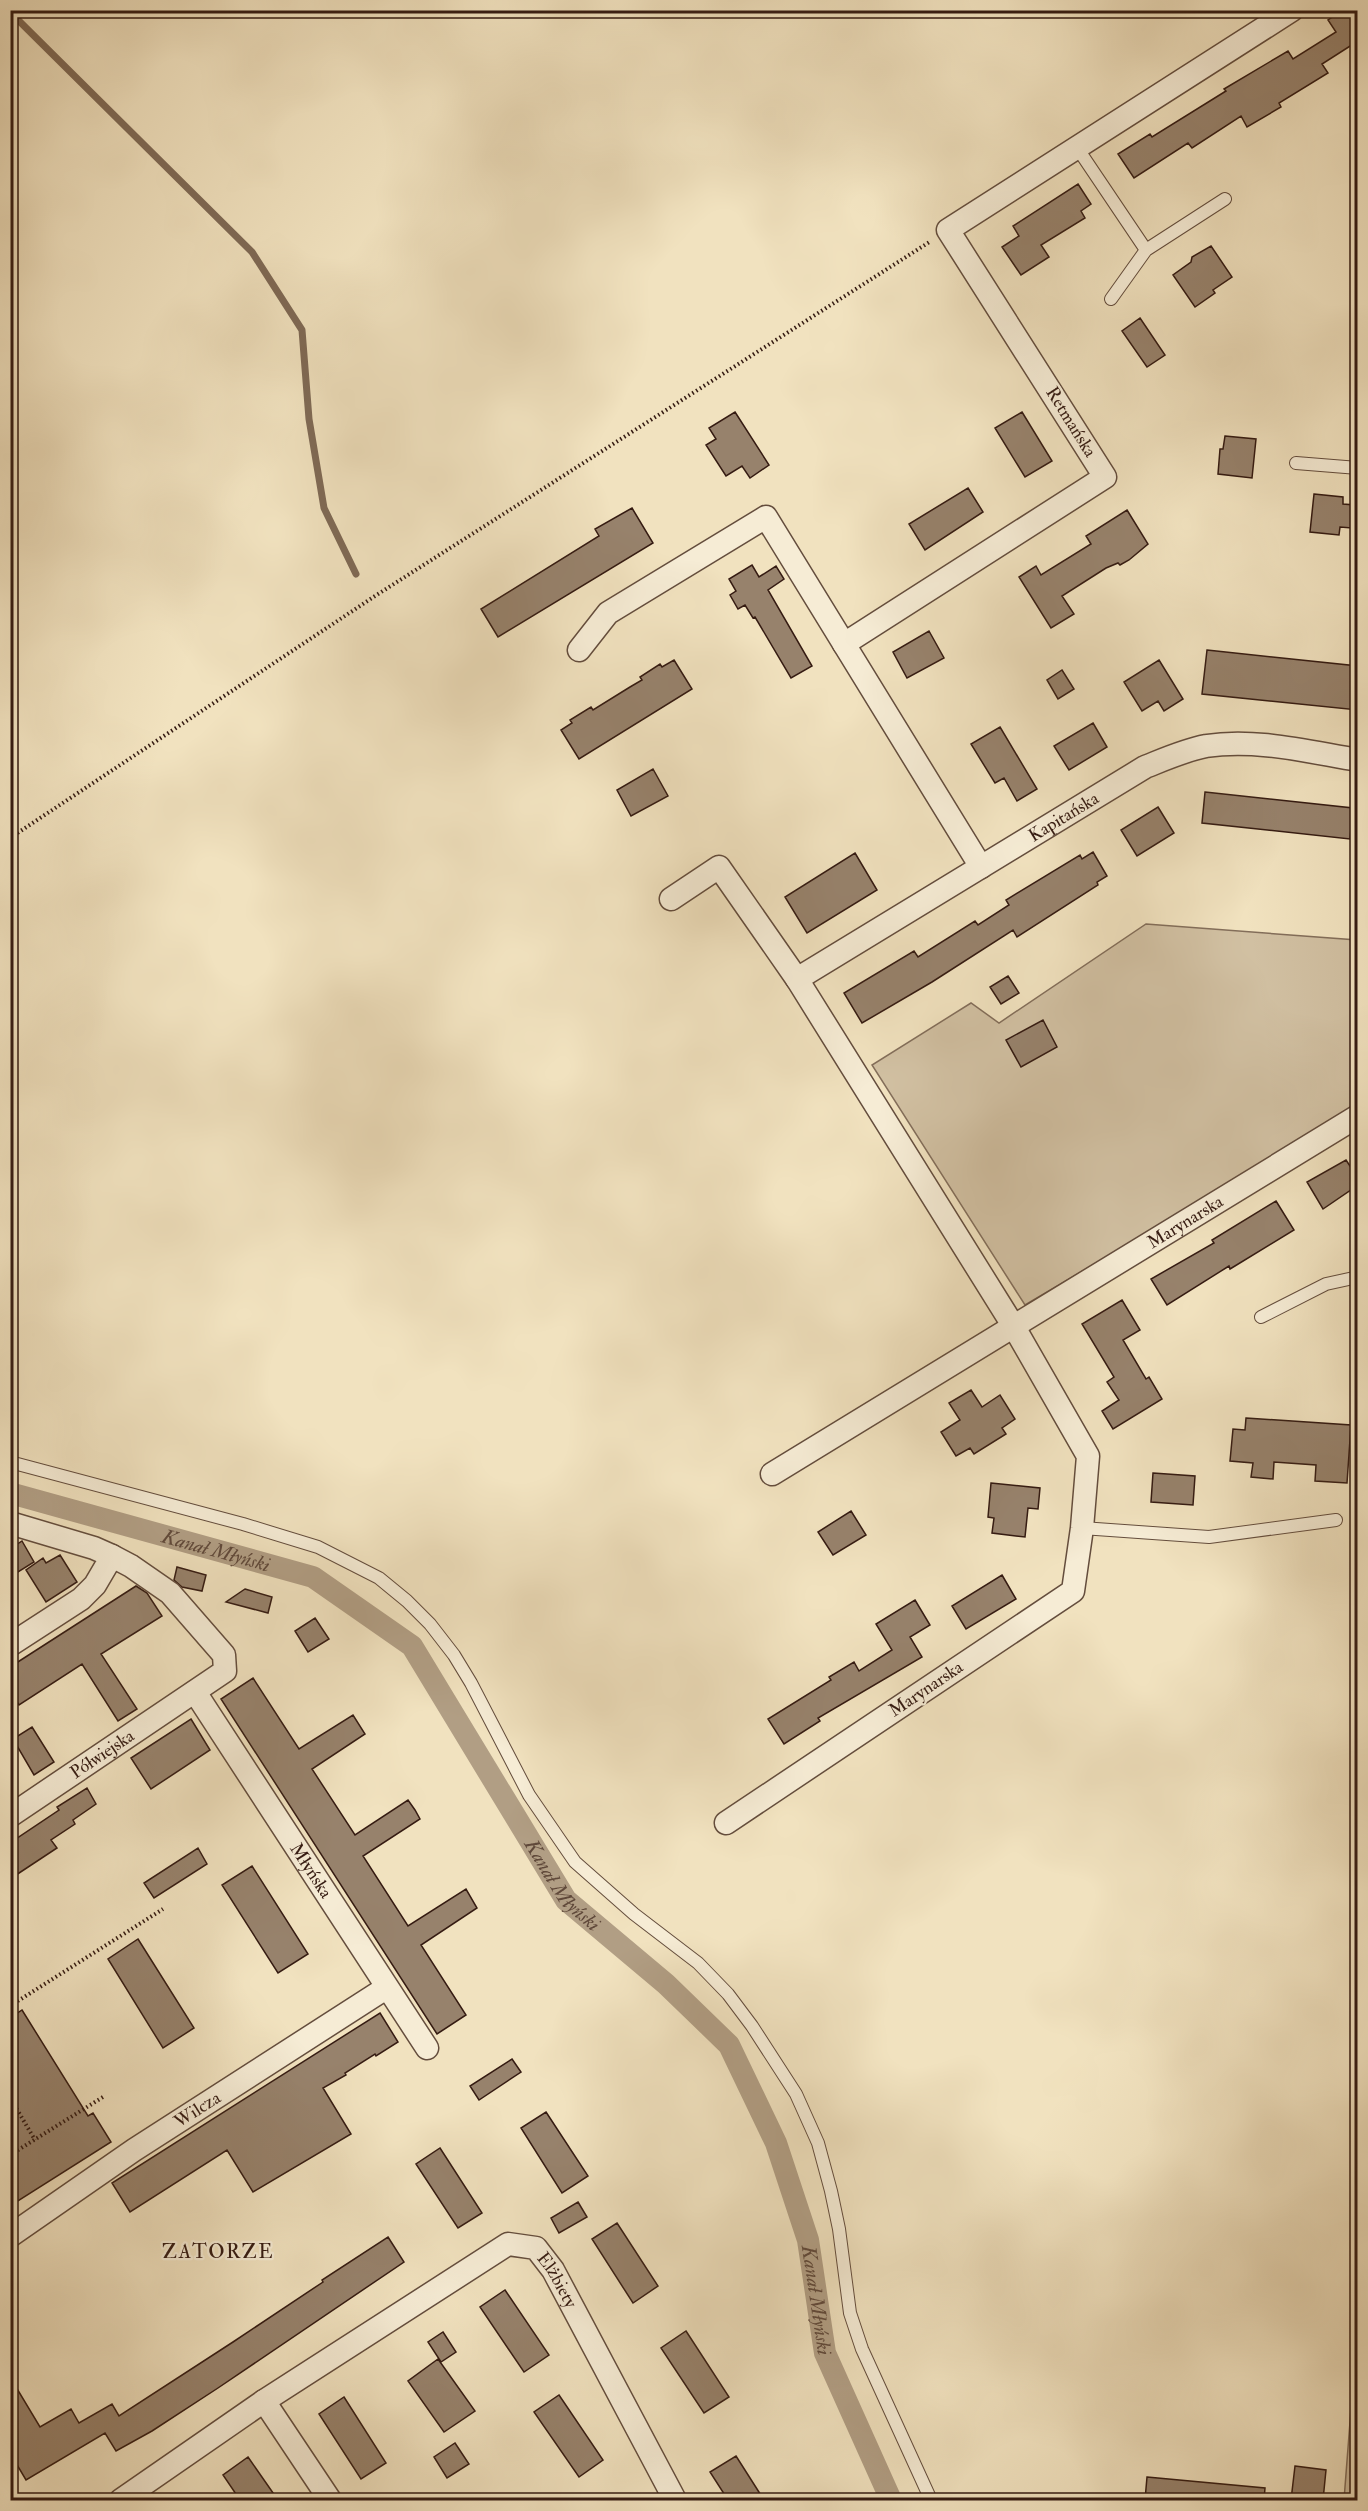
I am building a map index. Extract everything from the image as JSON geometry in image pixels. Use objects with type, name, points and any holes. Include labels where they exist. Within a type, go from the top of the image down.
[{"type":"street","points":[[948,230],[1078,149],[1292,10]]},
{"type":"street","name":"Retmańska","points":[[844,644],[1105,477],[948,230]]},
{"type":"street","points":[[579,650],[608,613],[766,517],[981,867]]},
{"type":"street","name":"Kapitańska","points":[[797,979],[1145,767],[1207,746],[1236,744],[1270,746],[1358,760]]},
{"type":"street","points":[[671,899],[719,867],[797,979],[1014,1327]]},
{"type":"street","name":"Marynarska","points":[[772,1474],[1358,1116]]},
{"type":"street","name":"Marynarska","points":[[726,1823],[1073,1591],[1082,1528],[1088,1456],[1014,1327]]},
{"type":"street","points":[[10,1523],[94,1548],[112,1556],[95,1585],[81,1599],[10,1645]]},
{"type":"street","name":"Półwiejska","points":[[10,1816],[225,1671],[224,1655],[170,1593],[112,1556]]},
{"type":"street","name":"Młyńska","points":[[195,1692],[427,2048]]},
{"type":"street","name":"Wilcza","points":[[10,2236],[134,2150],[386,1988]]},
{"type":"street","name":"Elżbiety","points":[[121,2500],[264,2402],[508,2244],[536,2248],[552,2270],[675,2500]]},
{"type":"street","points":[[264,2402],[330,2500]]},
{"type":"lane","points":[[1078,149],[1146,250]]},
{"type":"lane","points":[[1111,299],[1146,250],[1225,199]]},
{"type":"lane","points":[[1296,463],[1358,468]]},
{"type":"lane","points":[[1261,1317],[1326,1284],[1358,1277]]},
{"type":"lane","points":[[10,1462],[243,1524],[318,1547],[379,1578],[430,1624],[454,1655],[471,1683],[529,1795],[576,1862],[634,1914],[698,1963],[728,1994],[752,2026],[796,2094],[818,2143],[831,2191],[839,2229],[850,2313],[862,2349],[931,2500]]},
{"type":"lane","points":[[1082,1528],[1209,1538],[1336,1520]]},
{"type":"path","points":[[10,838],[375,596],[948,230]]},
{"type":"path","points":[[10,2006],[163,1909]]},
{"type":"path","points":[[10,2156],[103,2097]]},
{"type":"path","points":[[12,2101],[35,2140]]},
{"type":"shaded area","points":[[1146,924],[1357,940],[1357,1109],[1025,1305],[872,1065],[971,1003],[999,1023]]},
{"type":"shaded area","points":[[1351,2409],[1357,2412],[1356,2500],[1344,2500]]},
{"type":"building","points":[[1343,10],[1358,10],[1358,41],[1322,64],[1328,73],[1279,103],[1281,107],[1247,127],[1241,116],[1192,148],[1188,143],[1134,178],[1118,154],[1150,134],[1152,137],[1226,91],[1224,89],[1288,51],[1293,59],[1336,32],[1328,20]]},
{"type":"building","points":[[1078,184],[1091,204],[1081,211],[1085,218],[1041,245],[1049,257],[1021,275],[1002,247],[1019,236],[1013,226]]},
{"type":"building","points":[[1211,246],[1232,277],[1213,290],[1215,293],[1195,307],[1173,275],[1191,262],[1192,257]]},
{"type":"building","points":[[1140,318],[1165,355],[1147,367],[1122,331]]},
{"type":"building","points":[[735,412],[769,465],[750,478],[742,466],[726,476],[706,445],[716,439],[709,428]]},
{"type":"building","points":[[1022,412],[1052,461],[1025,477],[995,428]]},
{"type":"building","points":[[1225,436],[1256,439],[1252,478],[1218,474],[1220,449],[1223,449]]},
{"type":"building","points":[[968,488],[983,512],[925,550],[909,524]]},
{"type":"building","points":[[1314,494],[1343,497],[1343,504],[1355,505],[1352,528],[1340,527],[1339,535],[1310,532]]},
{"type":"building","points":[[632,508],[653,543],[498,637],[481,609],[599,536],[595,529]]},
{"type":"building","points":[[1127,510],[1148,544],[1129,560],[1106,568],[1062,596],[1074,614],[1051,628],[1019,577],[1036,566],[1041,575],[1091,544],[1086,536]]},
{"type":"building","points":[[752,565],[759,577],[776,566],[784,579],[768,590],[812,666],[791,678],[755,617],[753,618],[745,605],[738,609],[730,595],[736,591],[729,579]]},
{"type":"building","points":[[929,631],[944,658],[907,678],[893,652]]},
{"type":"building","points":[[1207,650],[1358,666],[1358,710],[1202,694]]},
{"type":"building","points":[[674,660],[692,689],[579,759],[561,730],[572,723],[570,720],[591,707],[593,710],[642,680],[640,677],[660,664],[662,667]]},
{"type":"building","points":[[1159,660],[1183,699],[1164,711],[1158,701],[1142,711],[1124,682]]},
{"type":"building","points":[[1062,670],[1074,689],[1058,699],[1047,680]]},
{"type":"building","points":[[1093,723],[1107,747],[1069,770],[1054,746]]},
{"type":"building","points":[[1000,727],[1037,789],[1017,801],[1004,778],[995,783],[971,744]]},
{"type":"building","points":[[653,769],[668,796],[631,816],[617,790]]},
{"type":"building","points":[[1205,792],[1353,808],[1350,839],[1202,823]]},
{"type":"building","points":[[1158,807],[1174,833],[1137,856],[1121,830]]},
{"type":"building","points":[[1093,852],[1107,876],[1097,882],[1098,885],[1017,937],[1013,930],[862,1023],[844,993],[914,951],[918,957],[975,921],[978,925],[1009,905],[1006,900],[1080,855],[1082,859]]},
{"type":"building","points":[[855,853],[877,890],[807,933],[785,897]]},
{"type":"building","points":[[1008,976],[1019,993],[1001,1004],[990,987]]},
{"type":"building","points":[[1043,1020],[1057,1047],[1021,1067],[1006,1040]]},
{"type":"building","points":[[1346,1160],[1358,1178],[1358,1185],[1323,1209],[1307,1182]]},
{"type":"building","points":[[1276,1201],[1294,1230],[1230,1269],[1229,1266],[1167,1305],[1151,1279],[1214,1243],[1212,1240]]},
{"type":"building","points":[[1122,1300],[1140,1330],[1123,1340],[1146,1379],[1149,1377],[1162,1399],[1113,1429],[1102,1411],[1119,1400],[1107,1382],[1114,1377],[1082,1324]]},
{"type":"building","points":[[971,1390],[982,1407],[1000,1395],[1015,1419],[1002,1428],[1006,1434],[974,1454],[970,1448],[956,1456],[941,1432],[960,1420],[949,1403]]},
{"type":"building","points":[[1246,1418],[1351,1425],[1347,1483],[1315,1481],[1316,1465],[1274,1462],[1273,1479],[1251,1477],[1253,1463],[1230,1461],[1233,1429],[1245,1430]]},
{"type":"building","points":[[1153,1473],[1195,1476],[1193,1505],[1151,1502]]},
{"type":"building","points":[[991,1483],[1040,1488],[1038,1509],[1028,1508],[1025,1537],[992,1533],[994,1518],[988,1517]]},
{"type":"building","points":[[851,1511],[866,1535],[833,1555],[818,1532]]},
{"type":"building","points":[[22,1541],[34,1562],[10,1577],[10,1549]]},
{"type":"building","points":[[60,1555],[77,1582],[46,1602],[26,1570],[43,1558],[46,1563]]},
{"type":"building","points":[[177,1567],[206,1575],[202,1591],[182,1587],[174,1580]]},
{"type":"building","points":[[1002,1575],[1016,1599],[966,1629],[952,1606]]},
{"type":"building","points":[[136,1586],[147,1593],[162,1616],[101,1654],[137,1709],[118,1721],[82,1664],[19,1705],[10,1691],[10,1667]]},
{"type":"building","points":[[245,1589],[272,1597],[268,1613],[226,1602]]},
{"type":"building","points":[[915,1600],[930,1625],[910,1637],[922,1657],[818,1718],[820,1721],[784,1744],[768,1719],[831,1680],[829,1677],[854,1662],[859,1671],[892,1650],[876,1624]]},
{"type":"building","points":[[315,1618],[329,1639],[308,1652],[295,1631]]},
{"type":"building","points":[[253,1678],[299,1749],[353,1715],[365,1734],[312,1769],[355,1835],[408,1800],[415,1810],[420,1819],[363,1856],[408,1926],[466,1889],[477,1908],[421,1945],[466,2015],[437,2034],[221,1699]]},
{"type":"building","points":[[191,1719],[210,1750],[151,1789],[131,1758]]},
{"type":"building","points":[[32,1727],[54,1762],[34,1775],[13,1739]]},
{"type":"building","points":[[87,1788],[96,1804],[73,1820],[75,1824],[51,1840],[57,1848],[10,1879],[10,1843],[59,1810],[57,1807]]},
{"type":"building","points":[[198,1848],[207,1864],[154,1898],[144,1883]]},
{"type":"building","points":[[252,1866],[308,1954],[278,1973],[222,1885]]},
{"type":"building","points":[[138,1939],[194,2028],[163,2048],[108,1959]]},
{"type":"building","points":[[22,2010],[88,2116],[93,2113],[111,2142],[10,2206],[10,2018]]},
{"type":"building","points":[[380,2013],[398,2042],[323,2088],[351,2134],[253,2192],[227,2150],[130,2212],[112,2183]]},
{"type":"building","points":[[512,2059],[521,2072],[479,2100],[470,2086]]},
{"type":"building","points":[[546,2112],[588,2176],[562,2193],[521,2128]]},
{"type":"building","points":[[440,2148],[482,2213],[458,2228],[416,2164]]},
{"type":"building","points":[[578,2202],[587,2217],[559,2233],[551,2218]]},
{"type":"building","points":[[617,2223],[658,2286],[633,2303],[592,2239]]},
{"type":"building","points":[[388,2237],[404,2262],[218,2388],[152,2431],[116,2451],[105,2433],[26,2480],[10,2453],[10,2377],[40,2427],[71,2409],[79,2423],[112,2404],[119,2416]]},
{"type":"building","points":[[505,2290],[549,2355],[524,2372],[480,2307]]},
{"type":"building","points":[[686,2331],[729,2397],[704,2413],[661,2348]]},
{"type":"building","points":[[443,2332],[456,2352],[441,2362],[428,2342]]},
{"type":"building","points":[[438,2359],[475,2411],[444,2432],[408,2381]]},
{"type":"building","points":[[559,2395],[603,2460],[579,2477],[534,2412]]},
{"type":"building","points":[[344,2397],[386,2463],[361,2479],[319,2414]]},
{"type":"building","points":[[455,2443],[469,2464],[447,2478],[434,2457]]},
{"type":"building","points":[[736,2456],[764,2500],[728,2500],[710,2472]]},
{"type":"building","points":[[248,2457],[278,2500],[240,2500],[223,2475]]},
{"type":"building","points":[[1295,2466],[1326,2470],[1323,2500],[1291,2500]]},
{"type":"building","points":[[1147,2477],[1265,2488],[1264,2500],[1145,2500]]},
{"type":"waterway","points":[[10,12],[252,252],[302,330],[309,419],[324,508],[356,574]]},
{"type":"waterway","name":"Kanał Młyński","points":[[10,1493],[313,1577],[412,1646],[566,1900],[666,1984],[729,2045],[776,2143],[808,2240],[825,2353],[891,2500]]},
{"type":"district","name":"ZATORZE","points":[[218,2251]]}]
